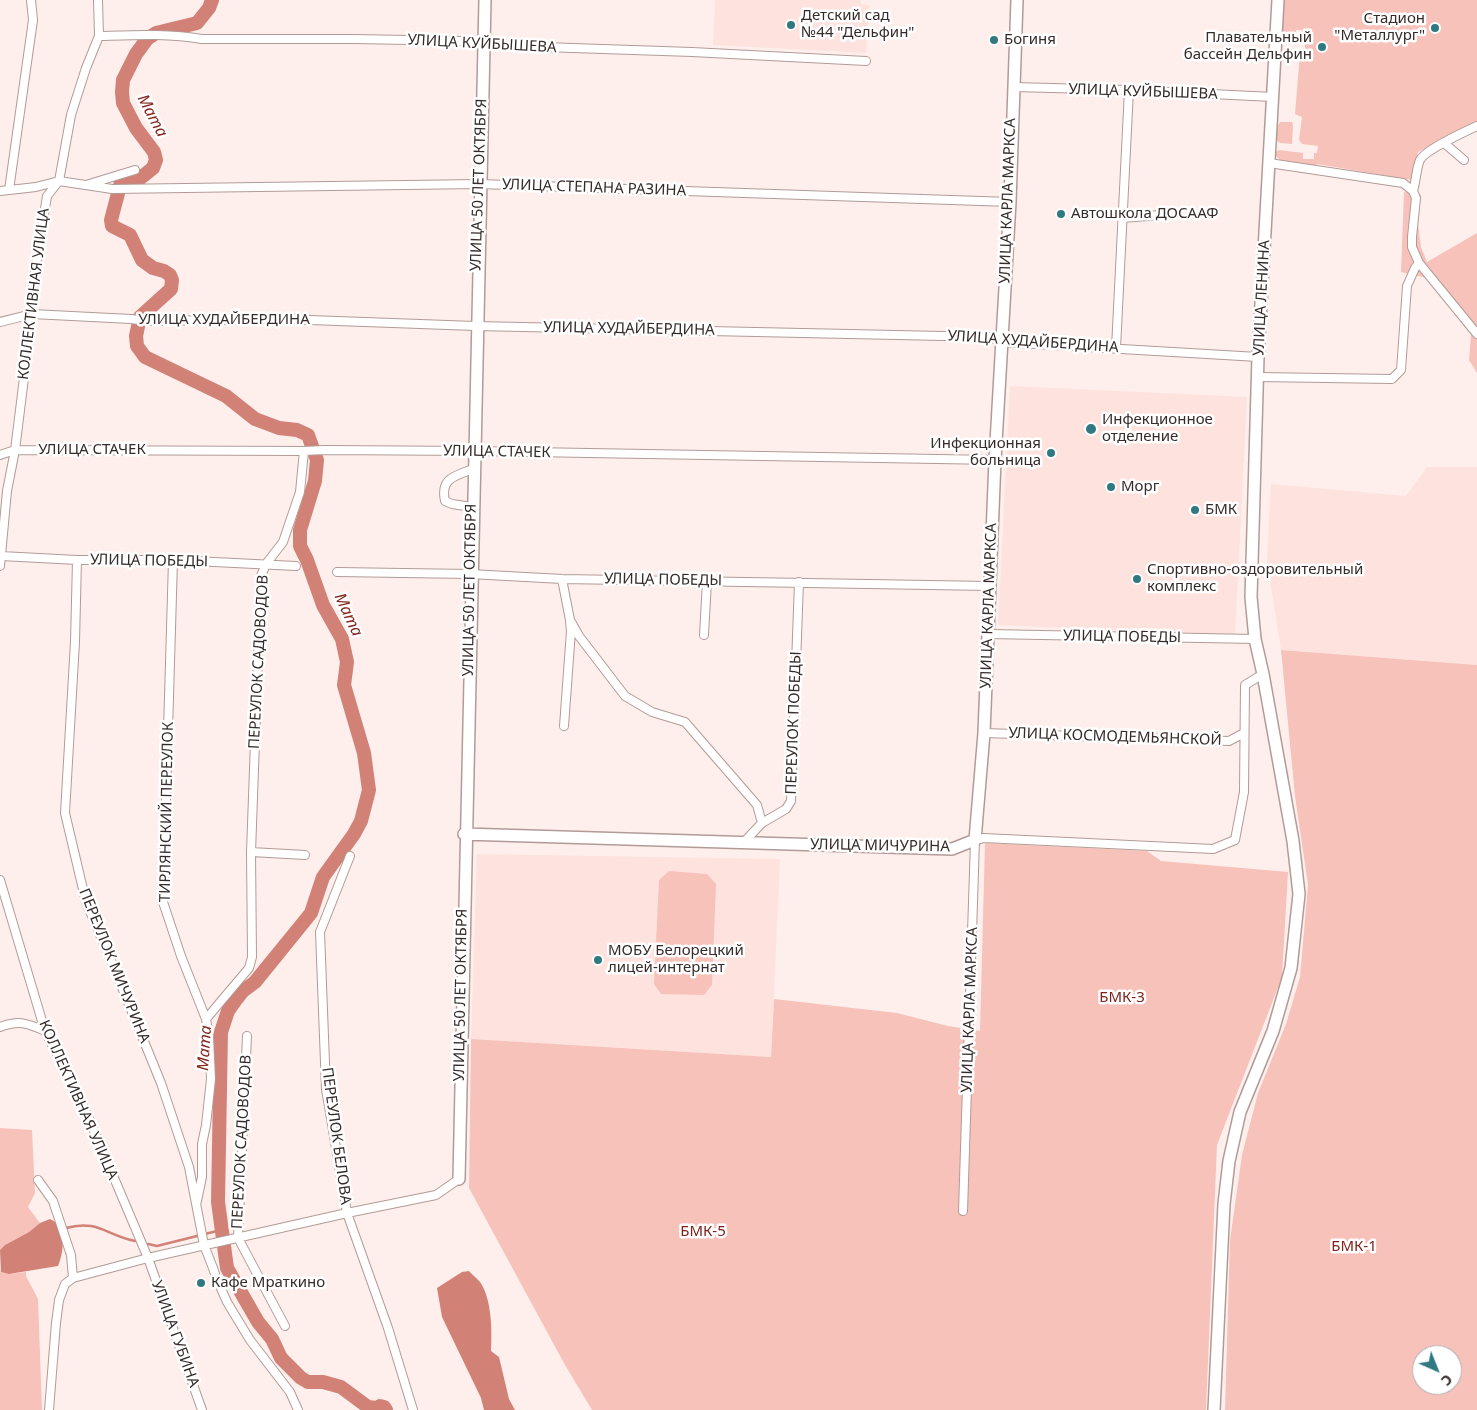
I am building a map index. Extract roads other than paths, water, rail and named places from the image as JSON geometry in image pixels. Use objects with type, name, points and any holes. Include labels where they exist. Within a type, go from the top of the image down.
[{"type":"street","points":[[9,190],[33,20],[31,0]]},
{"type":"street","name":"КОЛЛЕКТИВНАЯ УЛИЦА","points":[[0,566],[7,491],[32,314],[33,284],[47,196],[59,181],[71,115],[86,68],[99,36],[98,0]]},
{"type":"street","name":"УЛИЦА 50 ЛЕТ ОКТЯБРЯ","points":[[459,1179],[464,834],[478,184],[485,0]]},
{"type":"street","name":"УЛИЦА КАРЛА МАРКСА","points":[[963,1211],[975,840],[984,733],[995,460],[1010,202],[1017,0]]},
{"type":"street","name":"УЛИЦА ЛЕНИНА","points":[[1214,1410],[1224,1204],[1229,1161],[1240,1112],[1273,1031],[1291,968],[1299,894],[1293,840],[1255,639],[1250,597],[1258,357],[1278,0]]},
{"type":"street","name":"УЛИЦА КУЙБЫШЕВА","points":[[99,36],[142,35],[184,36],[202,39],[454,41],[483,45],[692,52],[866,61]]},
{"type":"street","name":"УЛИЦА КУЙБЫШЕВА","points":[[1013,87],[1272,97]]},
{"type":"street","points":[[1116,348],[1129,90]]},
{"type":"street","points":[[1477,126],[1444,143],[1420,160],[1414,191],[1416,198],[1412,227],[1412,247],[1419,263],[1477,334]]},
{"type":"street","points":[[1444,143],[1464,160]]},
{"type":"street","points":[[1269,163],[1403,183],[1414,191]]},
{"type":"street","points":[[84,185],[135,170]]},
{"type":"street","name":"УЛИЦА СТЕПАНА РАЗИНА","points":[[0,191],[36,187],[59,181],[112,190],[478,184],[1010,202]]},
{"type":"street","points":[[1123,218],[1172,214]]},
{"type":"street","points":[[1258,377],[1392,379],[1401,370],[1406,286],[1419,263]]},
{"type":"street","name":"УЛИЦА ХУДАЙБЕРДИНА","points":[[0,322],[32,314],[146,321],[282,319],[475,326],[990,337],[1002,342],[1258,357]]},
{"type":"street","name":"УЛИЦА СТАЧЕК","points":[[0,455],[14,450],[304,452],[324,450],[995,460]]},
{"type":"street","name":"ПЕРЕУЛОК САДОВОДОВ","points":[[206,1019],[249,968],[252,957],[251,852],[261,576],[266,564],[283,542],[300,492],[304,452]]},
{"type":"street","points":[[472,507],[452,504],[446,501],[443,491],[446,482],[473,469]]},
{"type":"street","name":"УЛИЦА ПОБЕДЫ","points":[[1,556],[77,560],[173,560],[296,566]]},
{"type":"street","name":"ПЕРЕУЛОК МИЧУРИНА","points":[[77,560],[76,642],[65,813],[86,902],[161,1083],[189,1167],[203,1243]]},
{"type":"street","name":"ТИРЛЯНСКИЙ ПЕРЕУЛОК","points":[[173,560],[163,902],[181,956],[206,1019],[209,1037],[211,1079],[202,1144],[202,1177],[196,1205]]},
{"type":"street","name":"УЛИЦА ПОБЕДЫ","points":[[337,572],[470,574],[562,579],[990,586]]},
{"type":"street","points":[[562,579],[571,631],[564,726]]},
{"type":"street","points":[[704,635],[707,581]]},
{"type":"street","name":"ПЕРЕУЛОК ПОБЕДЫ","points":[[744,842],[762,823],[786,809],[791,801],[800,582]]},
{"type":"street","points":[[570,620],[624,696],[652,712],[685,722],[756,805],[762,823]]},
{"type":"street","name":"УЛИЦА ПОБЕДЫ","points":[[988,634],[1255,639]]},
{"type":"street","name":"УЛИЦА МИЧУРИНА","points":[[464,834],[952,849],[984,838],[1213,849],[1235,840],[1244,792],[1245,685],[1263,674]]},
{"type":"street","name":"УЛИЦА КОСМОДЕМЬЯНСКОЙ","points":[[984,733],[1228,742],[1244,733]]},
{"type":"street","points":[[251,852],[305,855]]},
{"type":"street","name":"ПЕРЕУЛОК БЕЛОВА","points":[[350,856],[320,932],[326,1089],[347,1212],[388,1328],[413,1410]]},
{"type":"street","name":"КОЛЛЕКТИВНАЯ УЛИЦА","points":[[0,880],[45,1031],[84,1107],[148,1258]]},
{"type":"street","points":[[0,1027],[10,1024],[29,1023],[45,1031]]},
{"type":"street","name":"ПЕРЕУЛОК САДОВОДОВ","points":[[247,1036],[238,1238],[285,1326]]},
{"type":"street","points":[[49,1410],[55,1332],[60,1300],[65,1284],[73,1278],[203,1243],[238,1238],[347,1212],[436,1196],[459,1179]]},
{"type":"street","points":[[38,1180],[53,1201],[71,1256],[73,1278]]},
{"type":"street","points":[[203,1243],[227,1302],[250,1340],[290,1392],[298,1410]]},
{"type":"street","name":"УЛИЦА ГУБИНА","points":[[148,1258],[202,1410]]},
{"type":"waterway","name":"Мата","points":[[212,0],[209,8],[197,23],[156,33],[147,39],[136,54],[123,80],[123,103],[136,128],[154,152],[156,160],[153,168],[138,180],[129,179],[121,182],[111,220],[112,226],[130,235],[142,260],[153,268],[164,271],[170,275],[172,280],[171,289],[140,317],[136,336],[137,346],[145,357],[226,396],[255,419],[279,428],[297,430],[308,435],[317,460],[315,481],[300,530],[300,546],[323,605],[342,639],[347,662],[344,685],[364,753],[369,790],[361,821],[354,834],[323,877],[311,913],[255,982],[243,991],[228,1011],[221,1032],[218,1202],[227,1268],[258,1322],[272,1339],[281,1358],[301,1378],[308,1382],[323,1382],[341,1387],[368,1407],[377,1408],[380,1406],[386,1410]]},
{"type":"waterway","points":[[66,1228],[77,1226],[95,1227],[135,1241]]},
{"type":"waterway","points":[[148,1244],[157,1246],[221,1230]]},
{"type":"place","name":"Детский сад №44 \"Дельфин\"","points":[[791,25]]},
{"type":"place","name":"Стадион \"Металлург\"","points":[[1435,28]]},
{"type":"place","name":"Богиня","points":[[994,40]]},
{"type":"place","name":"Плавательный бассейн Дельфин","points":[[1322,47]]},
{"type":"place","name":"Автошкола ДОСААФ","points":[[1061,214]]},
{"type":"place","name":"Инфекционное отделение","points":[[1091,429]]},
{"type":"place","name":"Инфекционная больница","points":[[1051,453]]},
{"type":"place","name":"Морг","points":[[1111,487]]},
{"type":"place","name":"БМК","points":[[1195,510]]},
{"type":"place","name":"Спортивно-оздоровительный комплекс","points":[[1137,579]]},
{"type":"place","name":"МОБУ Белорецкий лицей-интернат","points":[[598,960]]},
{"type":"place","name":"Кафе Мраткино","points":[[201,1283]]},
{"type":"park label","name":"БМК-3","points":[[1122,998]]},
{"type":"park label","name":"БМК-5","points":[[703,1232]]},
{"type":"park label","name":"БМК-1","points":[[1354,1247]]}]
